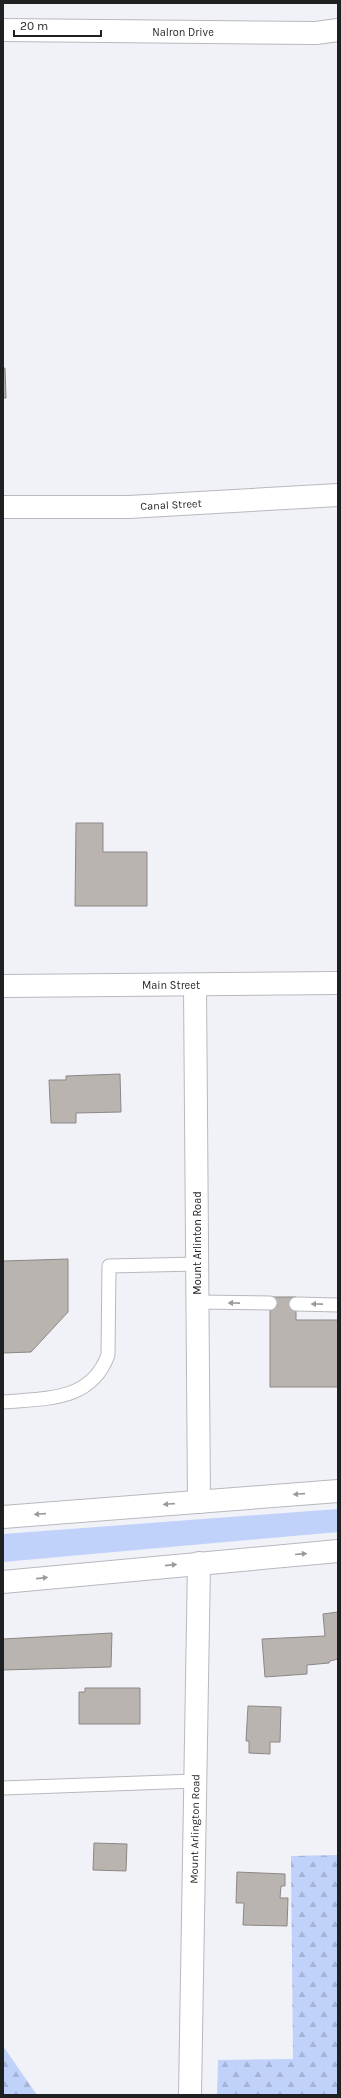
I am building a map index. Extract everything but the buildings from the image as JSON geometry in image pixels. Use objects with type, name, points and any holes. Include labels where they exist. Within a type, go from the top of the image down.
[{"type":"main road","name":"Nalron Drive","points":[[3,30],[316,33],[338,30]]},
{"type":"main road","name":"Canal Street","points":[[3,507],[129,507],[338,495]]},
{"type":"main road","name":"Main Street","points":[[3,986],[338,983]]},
{"type":"main road","name":"Mount Arlinton Road","points":[[195,985],[199,1502]]},
{"type":"main road","points":[[3,1517],[338,1491]]},
{"type":"main road","points":[[3,1582],[338,1551]]},
{"type":"main road","name":"Mount Arlington Road","points":[[190,2095],[199,1563]]},
{"type":"lane","points":[[3,1402],[61,1397],[79,1390],[94,1380],[104,1367],[108,1355],[109,1266],[197,1264]]},
{"type":"lane","points":[[197,1302],[270,1303]]},
{"type":"lane","points":[[296,1304],[338,1305]]},
{"type":"lane","points":[[3,1788],[195,1780]]},
{"type":"green space","points":[[338,1509],[338,1532],[3,1562],[3,1534]]},
{"type":"green space","points":[[338,1855],[338,2095],[217,2095],[218,2060],[293,2059],[291,1856]]},
{"type":"green space","points":[[3,2046],[37,2095],[3,2095]]}]
